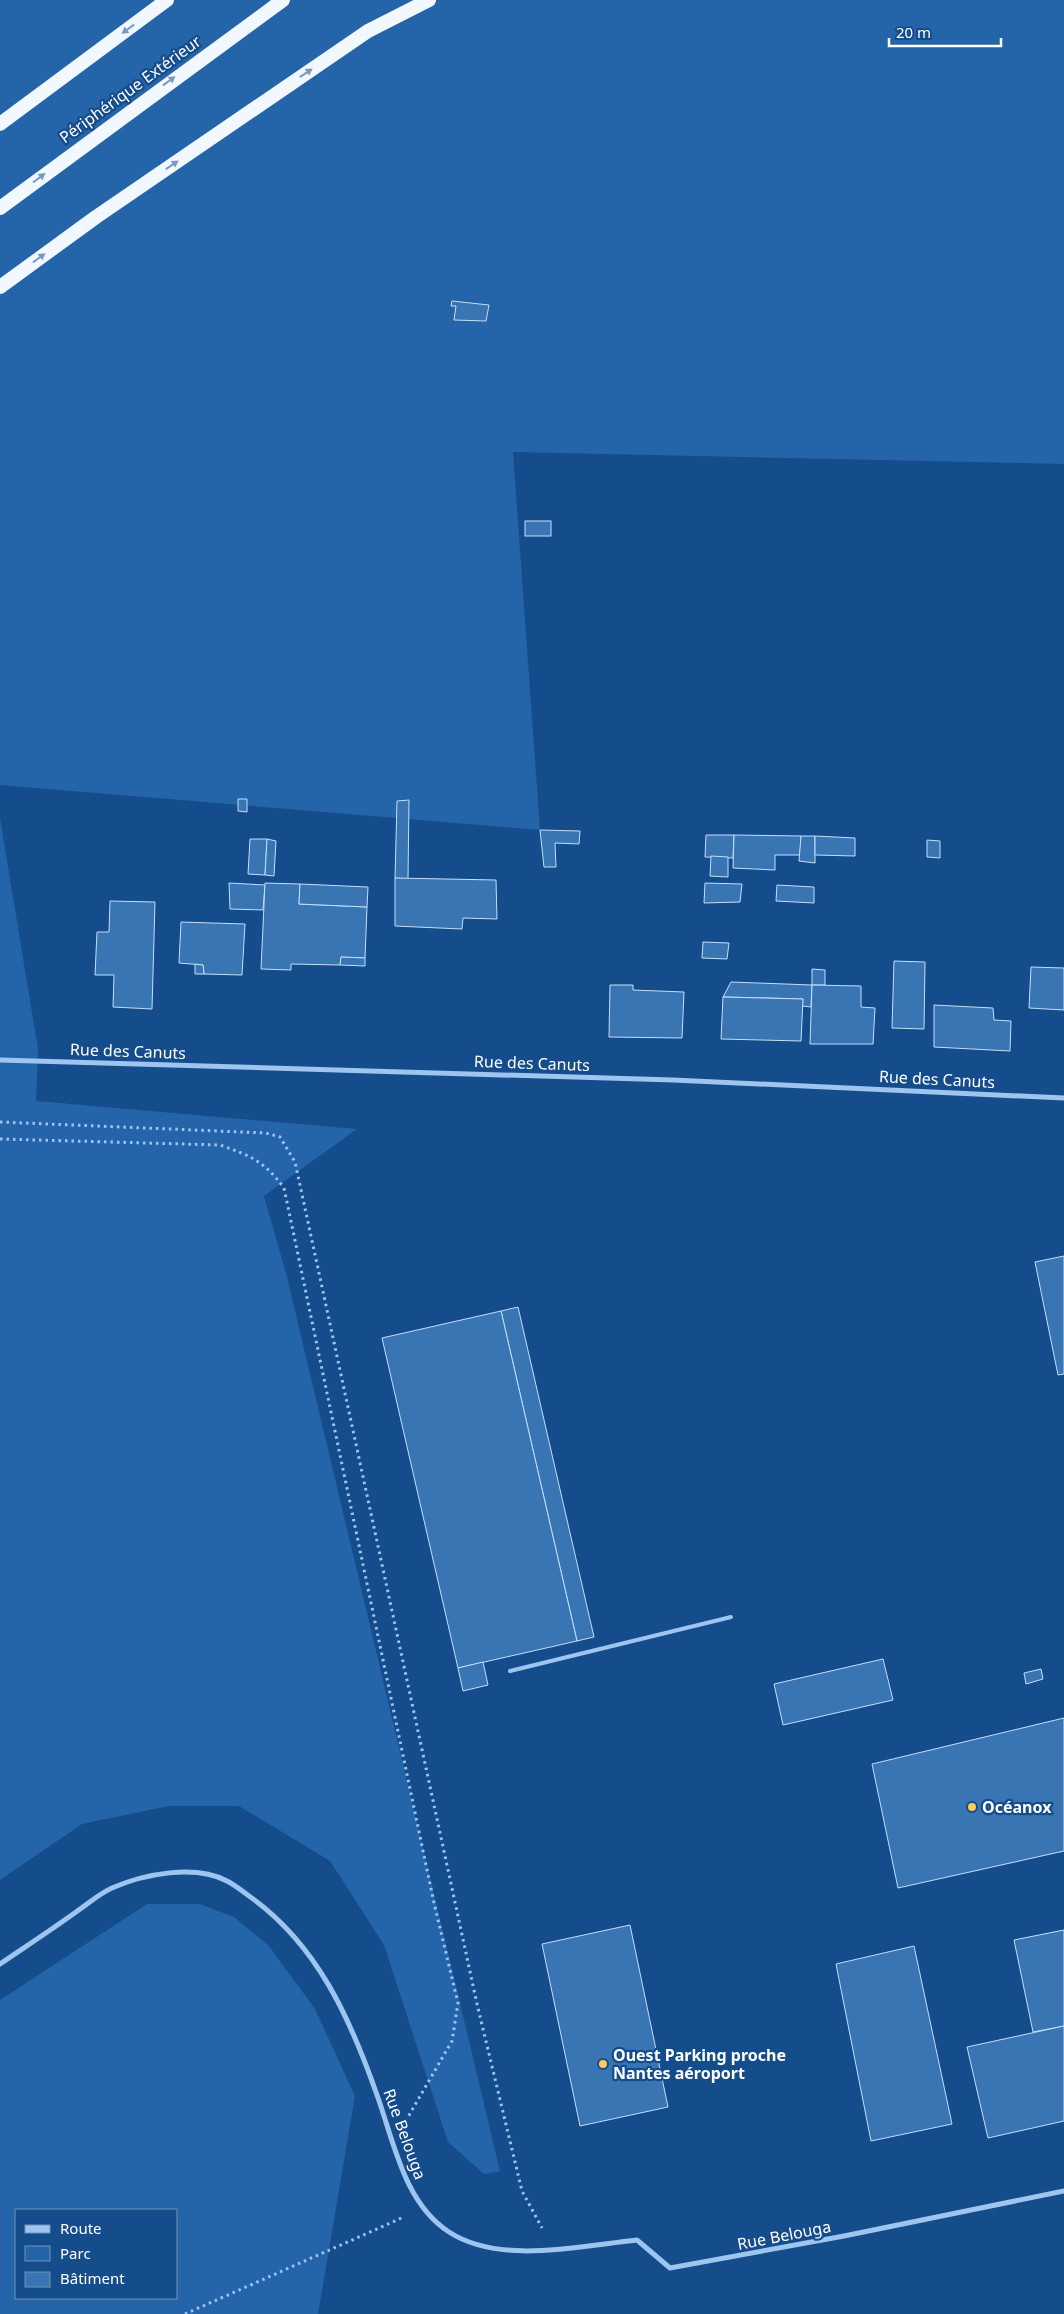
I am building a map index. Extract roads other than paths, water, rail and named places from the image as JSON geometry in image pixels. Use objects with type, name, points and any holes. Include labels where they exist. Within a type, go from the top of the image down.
[{"type":"highway","points":[[0,124],[167,0]]},
{"type":"highway","name":"Périphérique Extérieur","points":[[0,208],[282,0]]},
{"type":"highway","points":[[0,287],[104,211],[368,31],[429,0]]},
{"type":"street","name":"Rue des Canuts","points":[[0,1060],[673,1080],[1064,1098]]},
{"type":"street","name":"Rue Belouga","points":[[0,1964],[110,1888],[134,1880],[173,1872],[198,1873],[226,1880],[260,1904],[287,1928],[313,1959],[340,2002],[354,2033],[407,2180],[423,2209],[436,2223],[475,2246],[505,2251],[553,2249],[637,2240],[670,2268],[844,2236],[1064,2191]]},
{"type":"lane","points":[[510,1671],[731,1617]]},
{"type":"place","name":"Océanox","points":[[972,1807]]},
{"type":"place","name":"Ouest Parking proche Nantes aéroport","points":[[603,2064]]}]
